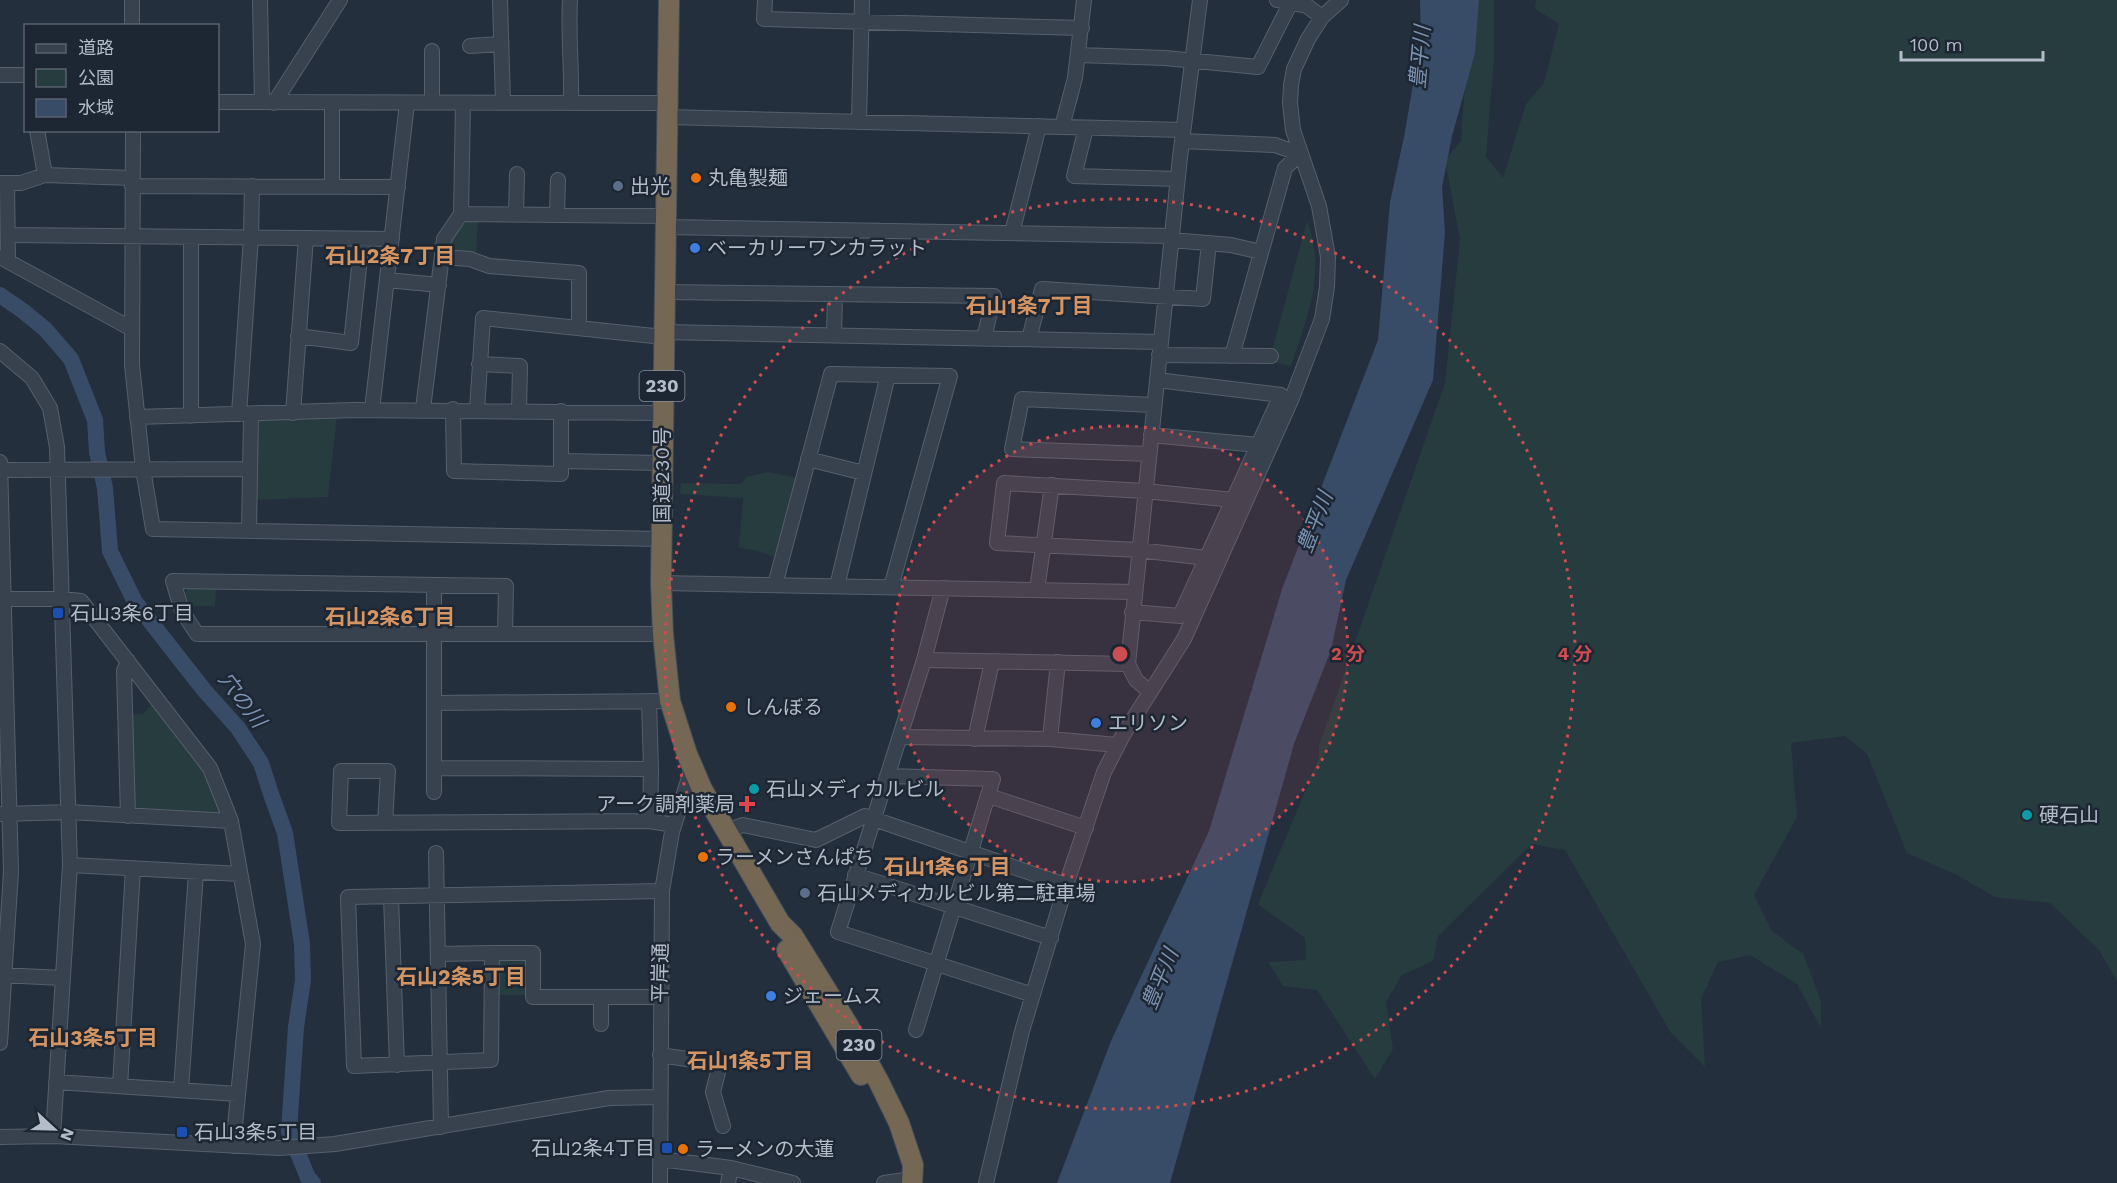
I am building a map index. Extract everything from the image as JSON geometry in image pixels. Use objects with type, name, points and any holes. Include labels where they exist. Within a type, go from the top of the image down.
[{"type":"highway","name":"国道230号","points":[[669,0],[661,583],[663,634],[670,701],[692,768],[726,831],[780,923],[794,936],[848,1025],[879,1082],[899,1123],[913,1165],[912,1181]]},
{"type":"street","points":[[132,0],[132,24]]},
{"type":"street","points":[[260,0],[268,103]]},
{"type":"street","points":[[268,103],[340,0]]},
{"type":"street","points":[[500,0],[503,103]]},
{"type":"street","points":[[570,0],[568,28],[572,65],[571,103]]},
{"type":"street","points":[[765,0],[764,19],[1082,28]]},
{"type":"street","points":[[858,121],[862,0]]},
{"type":"street","points":[[1062,127],[1075,78],[1084,0]]},
{"type":"street","points":[[1149,691],[1136,680],[1128,664],[1178,179],[1200,0]]},
{"type":"street","points":[[1277,0],[1308,3],[1322,17]]},
{"type":"street","points":[[986,1183],[1004,1099],[1033,995],[1066,885],[1104,772],[1149,691],[1184,639],[1288,407],[1322,319],[1327,287],[1328,257],[1319,206],[1293,130],[1291,85],[1294,69],[1322,17],[1341,0]]},
{"type":"street","points":[[1078,55],[1164,58],[1258,67],[1292,2]]},
{"type":"street","points":[[470,46],[501,44]]},
{"type":"street","points":[[432,51],[432,103]]},
{"type":"street","points":[[0,75],[24,75]]},
{"type":"street","points":[[219,102],[571,103],[858,121],[1086,128],[1275,145],[1300,154]]},
{"type":"street","points":[[332,103],[333,187]]},
{"type":"street","points":[[372,410],[407,103]]},
{"type":"street","points":[[423,410],[444,239],[462,214],[463,103]]},
{"type":"street","points":[[1012,233],[1039,126]]},
{"type":"street","points":[[1086,128],[1074,176],[1178,179]]},
{"type":"street","points":[[37,132],[45,175]]},
{"type":"street","points":[[133,132],[130,328],[137,417],[153,529],[661,539]]},
{"type":"street","points":[[1232,356],[1286,168],[1300,154]]},
{"type":"street","points":[[516,215],[517,174]]},
{"type":"street","points":[[130,328],[4,259],[9,235],[4,183],[21,183],[45,175],[132,182],[398,187]]},
{"type":"street","points":[[557,215],[558,180]]},
{"type":"street","points":[[249,531],[250,469],[245,414],[252,186]]},
{"type":"street","points":[[462,214],[557,215],[665,222],[1172,238],[1231,244],[1261,252]]},
{"type":"street","points":[[9,235],[392,239]]},
{"type":"street","points":[[191,237],[191,416]]},
{"type":"street","points":[[293,413],[306,238]]},
{"type":"street","points":[[298,336],[351,343],[362,239]]},
{"type":"street","points":[[1029,339],[1042,290],[1203,299],[1209,243]]},
{"type":"street","points":[[442,257],[470,259],[489,266],[579,273],[579,327]]},
{"type":"street","points":[[387,280],[439,285]]},
{"type":"street","points":[[664,292],[994,296],[984,338]]},
{"type":"street","points":[[834,335],[835,294]]},
{"type":"street","points":[[477,410],[483,318],[663,334],[1029,339],[1160,348],[1232,356],[1271,356]]},
{"type":"street","points":[[0,351],[32,378],[50,408],[57,447],[70,865],[53,1136]]},
{"type":"street","points":[[479,364],[520,366],[519,411]]},
{"type":"street","points":[[775,585],[831,374],[950,376],[891,587]]},
{"type":"street","points":[[837,586],[888,375]]},
{"type":"street","points":[[1132,612],[1180,616],[1281,395],[1157,380]]},
{"type":"street","points":[[1149,454],[1012,449],[1022,399],[1154,405]]},
{"type":"street","points":[[137,417],[372,410],[662,413]]},
{"type":"street","points":[[453,410],[454,471],[561,474],[561,411]]},
{"type":"street","points":[[1151,435],[1258,446]]},
{"type":"street","points":[[808,459],[864,473]]},
{"type":"street","points":[[561,460],[662,463]]},
{"type":"street","points":[[0,462],[5,814],[11,872],[2,975],[0,1043]]},
{"type":"street","points":[[0,471],[250,469]]},
{"type":"street","points":[[1206,558],[1139,550],[997,543],[1004,483],[1145,490],[1233,500]]},
{"type":"street","points":[[1037,590],[1052,485]]},
{"type":"street","points":[[505,634],[506,586],[173,580],[182,611],[197,634],[505,634],[663,634]]},
{"type":"street","points":[[661,583],[1135,592]]},
{"type":"street","points":[[434,585],[434,792]]},
{"type":"street","points":[[943,588],[924,660],[838,932],[1033,995]]},
{"type":"street","points":[[2,599],[81,601],[210,768],[231,821],[253,944],[233,1146]]},
{"type":"street","points":[[924,660],[1128,664]]},
{"type":"street","points":[[128,661],[124,671],[128,816]]},
{"type":"street","points":[[975,739],[992,662]]},
{"type":"street","points":[[1050,739],[1058,662]]},
{"type":"street","points":[[435,703],[670,701]]},
{"type":"street","points":[[649,702],[650,821]]},
{"type":"street","points":[[900,737],[1050,739],[1117,745]]},
{"type":"street","points":[[435,768],[651,769]]},
{"type":"street","name":"平岸通","points":[[660,1183],[662,891],[674,825],[692,768]]},
{"type":"street","points":[[386,823],[388,771],[341,771],[339,823],[386,823],[650,821],[674,825]]},
{"type":"street","points":[[887,776],[993,778],[916,1030]]},
{"type":"street","points":[[988,796],[1086,828]]},
{"type":"street","points":[[5,814],[69,812],[231,821]]},
{"type":"street","points":[[726,831],[743,825],[816,840],[865,816],[1066,885]]},
{"type":"street","points":[[436,853],[441,1127]]},
{"type":"street","points":[[70,865],[240,874]]},
{"type":"street","points":[[120,1086],[133,868]]},
{"type":"street","points":[[181,1090],[196,872]]},
{"type":"street","points":[[855,875],[1051,938]]},
{"type":"street","points":[[492,953],[491,1060],[354,1066],[348,897],[662,891]]},
{"type":"street","points":[[391,897],[397,1065]]},
{"type":"street","points":[[438,954],[533,953],[533,997],[660,998]]},
{"type":"street","points":[[2,975],[63,978]]},
{"type":"street","points":[[601,998],[601,1024]]},
{"type":"street","points":[[660,1055],[720,1064],[713,1092],[723,1126]]},
{"type":"street","points":[[56,1082],[238,1094]]},
{"type":"street","points":[[0,1137],[53,1136],[280,1148],[335,1144],[609,1098],[659,1097]]},
{"type":"street","points":[[660,1159],[731,1168],[793,1183]]},
{"type":"street","points":[[728,1183],[731,1168]]},
{"type":"street","points":[[884,1183],[912,1181]]},
{"type":"green space","points":[[1471,0],[1494,0],[1494,58],[1486,157],[1503,178],[1526,104],[1544,83],[1559,24],[1535,9],[1536,0],[2117,0],[2117,981],[2099,950],[2050,903],[1995,897],[1957,875],[1907,853],[1867,754],[1845,736],[1791,743],[1797,817],[1754,895],[1772,931],[1803,954],[1821,1001],[1821,1028],[1797,984],[1750,955],[1718,962],[1701,999],[1705,1067],[1671,1033],[1565,850],[1532,844],[1438,936],[1433,961],[1402,975],[1386,1002],[1393,1049],[1375,1079],[1317,990],[1283,986],[1268,962],[1306,960],[1305,938],[1258,904],[1319,758],[1319,746],[1445,383],[1460,240],[1445,160],[1461,141]]},
{"type":"green space","points":[[469,219],[478,220],[476,255],[451,252],[451,238]]},
{"type":"green space","points":[[1307,221],[1313,240],[1315,276],[1313,294],[1291,366],[1273,362],[1272,351]]},
{"type":"green space","points":[[337,415],[328,497],[255,500],[255,427],[258,421]]},
{"type":"green space","points":[[768,472],[798,478],[778,558],[739,548],[743,498],[680,494],[681,483],[741,484],[747,477]]},
{"type":"green space","points":[[189,587],[216,587],[215,606],[190,606],[185,593]]},
{"type":"green space","points":[[154,702],[204,771],[222,816],[134,812],[129,715],[143,714]]},
{"type":"green space","points":[[495,959],[527,959],[527,995],[495,995]]},
{"type":"water","name":"豊平川","points":[[1420,0],[1479,0],[1475,53],[1452,136],[1442,187],[1445,232],[1433,380],[1346,580],[1331,650],[1294,744],[1170,1183],[1057,1183],[1111,1041],[1209,831],[1282,589],[1378,340],[1390,202],[1421,38]]},
{"type":"waterway","name":"穴の川","points":[[0,295],[45,329],[71,359],[95,420],[97,452],[105,488],[110,551],[135,602],[204,690],[238,728],[261,763],[285,833],[302,944],[303,980],[296,1027],[289,1131],[308,1178],[313,1183]]},
{"type":"place","name":"丸亀製麺","points":[[696,178]]},
{"type":"place","name":"出光","points":[[618,186]]},
{"type":"place","name":"ベーカリーワンカラット","points":[[695,248]]},
{"type":"place","name":"石山3条6丁目","points":[[58,613]]},
{"type":"place","name":"しんぼる","points":[[731,707]]},
{"type":"place","name":"エリソン","points":[[1096,723]]},
{"type":"place","name":"石山メディカルビル","points":[[754,789]]},
{"type":"place","name":"アーク調剤薬局","points":[[747,804]]},
{"type":"place","name":"硬石山","points":[[2027,815]]},
{"type":"place","name":"ラーメンさんぱち","points":[[703,857]]},
{"type":"place","name":"石山メディカルビル第二駐車場","points":[[805,893]]},
{"type":"place","name":"ジェームス","points":[[771,996]]},
{"type":"place","name":"石山3条5丁目","points":[[182,1132]]},
{"type":"place","name":"石山2条4丁目","points":[[667,1148]]},
{"type":"place","name":"ラーメンの大蓮","points":[[683,1149]]},
{"type":"district","name":"石山2条7丁目","points":[[390,256]]},
{"type":"district","name":"石山1条7丁目","points":[[1029,306]]},
{"type":"district","name":"石山2条6丁目","points":[[390,617]]},
{"type":"district","name":"石山1条6丁目","points":[[947,867]]},
{"type":"district","name":"石山2条5丁目","points":[[461,977]]},
{"type":"district","name":"石山3条5丁目","points":[[93,1038]]},
{"type":"district","name":"石山1条5丁目","points":[[750,1061]]}]
